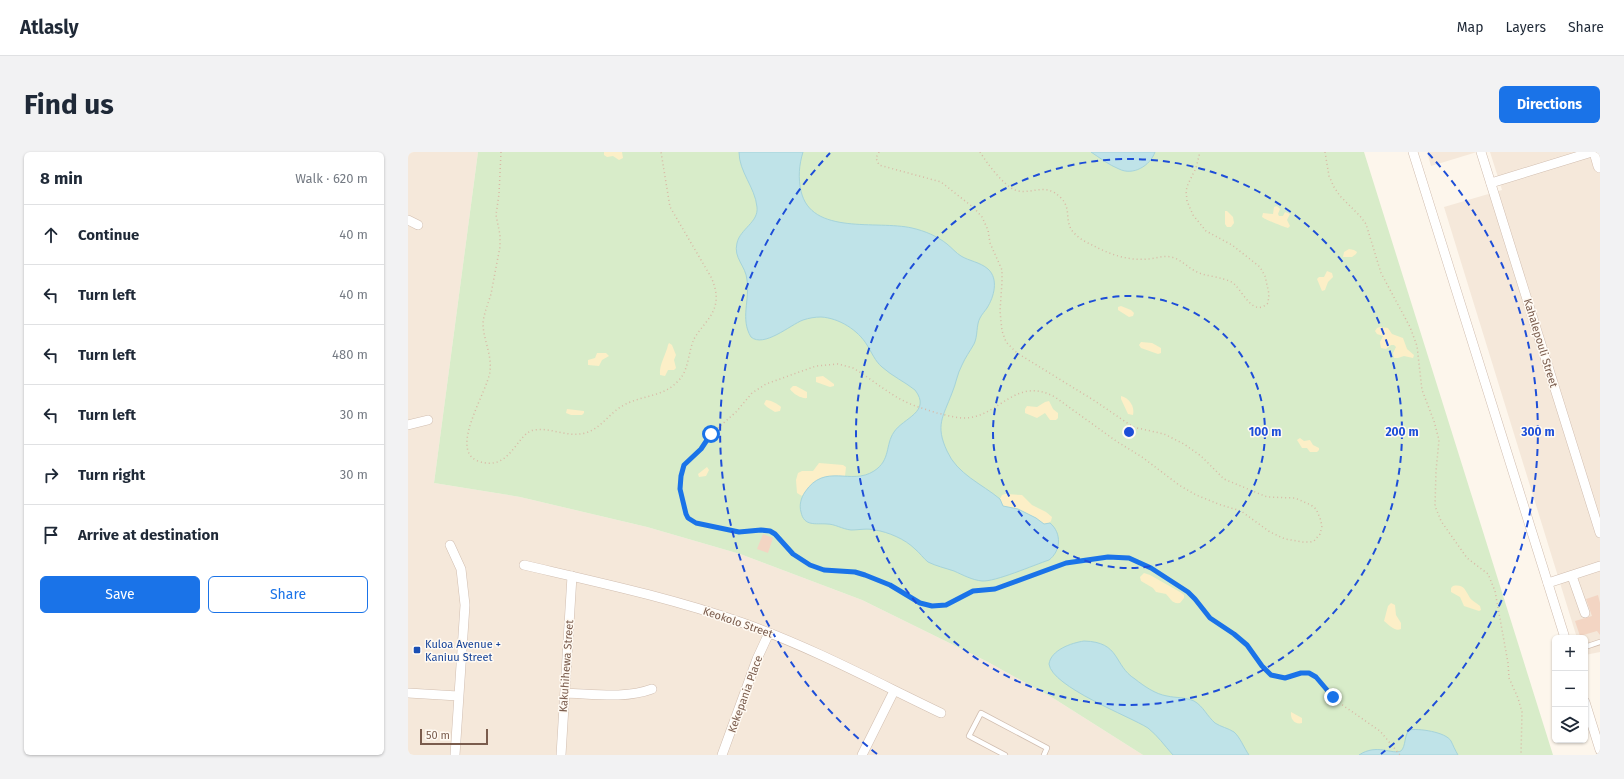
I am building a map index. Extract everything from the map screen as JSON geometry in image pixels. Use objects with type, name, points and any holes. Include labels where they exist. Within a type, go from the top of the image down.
[{"type":"street","points":[[1413,152],[1564,635]]},
{"type":"street","name":"Kahalepouli Street","points":[[1481,152],[1600,533]]},
{"type":"street","points":[[1491,183],[1592,152]]},
{"type":"street","points":[[1596,152],[1600,166]]},
{"type":"street","points":[[408,220],[418,225]]},
{"type":"street","points":[[408,426],[428,420]]},
{"type":"street","points":[[450,544],[461,569],[464,593],[464,622],[455,755]]},
{"type":"street","name":"Keokolo Street","points":[[524,565],[693,607],[769,633],[941,713]]},
{"type":"street","points":[[1548,583],[1600,566]]},
{"type":"street","name":"Kakuhihewa Street","points":[[561,755],[572,576]]},
{"type":"street","points":[[1572,576],[1585,613]]},
{"type":"street","name":"Kekepania Place","points":[[722,755],[757,659],[769,633]]},
{"type":"street","points":[[565,693],[625,695],[652,689]]},
{"type":"street","points":[[862,755],[894,691]]},
{"type":"street","points":[[408,693],[458,696]]},
{"type":"street","points":[[1587,707],[1600,750]]},
{"type":"lane","points":[[1588,646],[1600,642]]},
{"type":"lane","points":[[1005,755],[998,754],[970,736],[981,713],[1047,748],[1044,755]]},
{"type":"path","points":[[501,152],[500,194],[496,215],[500,235],[500,247],[483,325],[491,370],[471,423],[467,440],[468,451],[472,458],[485,463],[493,463],[510,455],[529,431],[545,430],[580,435],[587,433],[596,428],[622,406],[630,402],[666,391],[680,380],[694,340],[715,308],[716,296],[714,285],[709,273],[670,207],[661,152]]},
{"type":"path","points":[[879,152],[876,155],[876,160],[879,165],[941,182],[974,208],[982,217],[988,230],[990,243],[1002,270],[1000,311],[1002,331],[1006,342],[1014,350],[1133,427],[1164,434],[1184,444],[1201,456],[1224,479],[1267,497],[1295,498],[1311,505],[1316,509],[1320,518],[1322,526],[1320,534],[1314,541],[1310,542],[1285,539],[1270,532],[1241,510],[1221,505],[1196,495],[1179,485],[1142,457],[1116,441],[1055,397],[1045,392],[1035,390],[1023,392],[974,416],[962,418],[946,415],[903,401],[853,368],[838,364],[824,364],[809,368],[760,387],[752,393],[731,417],[711,434],[701,449],[684,465],[680,489],[683,506],[688,518],[703,525],[733,531],[770,531],[775,534],[793,554],[810,565],[824,570],[865,575],[890,585],[920,603],[932,606],[946,605],[973,591],[995,589],[1066,563],[1108,557],[1129,558],[1151,568],[1188,592],[1210,618],[1234,634],[1247,645],[1262,666],[1271,675],[1285,678],[1301,673],[1313,675],[1333,697],[1380,731],[1400,755]]},
{"type":"path","points":[[980,152],[990,166],[1013,189],[1024,191],[1043,189],[1056,194],[1061,198],[1068,210],[1071,229],[1092,246],[1113,255],[1133,259],[1148,259],[1165,256],[1175,258],[1197,272],[1220,277],[1232,282],[1249,303],[1254,306],[1262,307],[1268,303],[1269,294],[1265,276],[1260,267],[1232,245],[1206,231],[1193,215],[1190,208],[1186,191],[1196,168],[1200,152]]},
{"type":"path","points":[[1325,152],[1330,176],[1334,186],[1340,196],[1366,224],[1381,273],[1410,327],[1417,346],[1422,390],[1434,421],[1439,440],[1435,506],[1441,521],[1467,558],[1488,574],[1495,591],[1507,655],[1509,678],[1518,698],[1522,712],[1521,755]]},
{"type":"shaded area","points":[[408,152],[478,152],[434,483],[520,497],[647,527],[740,554],[862,600],[986,661],[1053,698],[1143,755],[408,755]]},
{"type":"shaded area","points":[[1427,152],[1477,152],[1431,166]]},
{"type":"shaded area","points":[[1490,152],[1600,152],[1600,652],[1588,654],[1588,635],[1576,635],[1444,207],[1502,190]]},
{"type":"green space","points":[[478,152],[1364,152],[1553,755],[1143,755],[1053,698],[986,661],[862,600],[740,554],[647,527],[520,497],[434,483]]},
{"type":"sand","points":[[604,152],[622,152],[623,158],[619,160],[613,156],[607,157],[604,155]]},
{"type":"sand","points":[[1277,206],[1280,209],[1278,214],[1279,216],[1283,216],[1285,212],[1290,214],[1287,220],[1290,226],[1288,228],[1262,217],[1263,213],[1273,214],[1274,207]]},
{"type":"sand","points":[[1225,211],[1233,217],[1234,223],[1231,227],[1227,227],[1225,224]]},
{"type":"sand","points":[[1349,249],[1357,252],[1356,254],[1352,257],[1343,257],[1344,252]]},
{"type":"sand","points":[[1327,271],[1332,273],[1333,277],[1328,282],[1325,290],[1322,291],[1317,279],[1319,277],[1324,277]]},
{"type":"sand","points":[[1121,306],[1131,310],[1134,313],[1133,316],[1129,317],[1118,310],[1118,307]]},
{"type":"sand","points":[[1380,327],[1388,328],[1392,334],[1403,338],[1407,349],[1414,355],[1413,358],[1404,356],[1394,358],[1393,353],[1396,347],[1394,345],[1391,345],[1386,349],[1381,348],[1380,342],[1383,336],[1377,334],[1375,331]]},
{"type":"sand","points":[[1141,342],[1152,343],[1161,348],[1161,353],[1158,354],[1141,348],[1139,345]]},
{"type":"sand","points":[[669,343],[672,345],[676,355],[674,360],[676,368],[674,370],[668,370],[665,376],[660,375],[662,363]]},
{"type":"sand","points":[[597,353],[606,353],[609,356],[602,360],[599,366],[588,365],[588,360],[595,358]]},
{"type":"sand","points":[[823,376],[834,384],[834,386],[830,387],[816,382],[816,377]]},
{"type":"sand","points":[[793,386],[807,392],[807,398],[800,397],[793,393],[790,389]]},
{"type":"sand","points":[[1121,396],[1131,403],[1133,415],[1128,414]]},
{"type":"sand","points":[[766,400],[772,401],[780,406],[780,411],[775,412],[767,407],[764,404]]},
{"type":"sand","points":[[1049,401],[1053,409],[1058,413],[1058,418],[1056,420],[1050,420],[1045,413],[1037,418],[1025,413],[1027,406],[1037,407]]},
{"type":"sand","points":[[567,409],[584,411],[584,413],[582,415],[571,415],[566,413]]},
{"type":"sand","points":[[1300,438],[1304,441],[1310,440],[1313,445],[1319,448],[1319,450],[1317,452],[1310,452],[1307,448],[1302,448],[1297,440]]},
{"type":"sand","points":[[819,463],[843,465],[846,467],[845,476],[820,480],[810,486],[802,496],[797,493],[796,480],[798,473],[802,471],[813,471]]},
{"type":"sand","points":[[707,467],[709,470],[706,476],[699,477],[698,474]]},
{"type":"sand","points":[[1002,495],[1022,495],[1032,505],[1046,512],[1052,517],[1051,521],[1048,524],[1044,524],[1018,509],[1003,506],[1000,499]]},
{"type":"sand","points":[[1144,573],[1180,592],[1184,595],[1184,598],[1180,603],[1175,603],[1166,594],[1156,592],[1153,588],[1141,581],[1140,577]]},
{"type":"sand","points":[[1453,586],[1460,586],[1464,588],[1471,599],[1480,606],[1481,610],[1479,611],[1464,606],[1460,597],[1451,592],[1451,588]]},
{"type":"sand","points":[[1391,603],[1395,605],[1396,615],[1401,623],[1401,629],[1399,630],[1394,629],[1384,621],[1388,606]]},
{"type":"sand","points":[[1291,712],[1302,718],[1302,723],[1297,723],[1294,721],[1291,717]]},
{"type":"water","points":[[739,152],[803,152],[799,172],[801,191],[807,205],[818,215],[831,220],[847,223],[898,226],[922,231],[931,234],[947,244],[961,256],[988,269],[994,283],[990,304],[979,321],[974,344],[959,372],[943,415],[941,434],[951,459],[957,466],[970,478],[1000,499],[1003,506],[1018,509],[1044,524],[1050,523],[1054,527],[1058,537],[1058,547],[1056,552],[1049,560],[996,579],[982,581],[928,562],[911,545],[891,534],[872,529],[851,530],[830,524],[811,523],[805,520],[800,507],[802,497],[813,483],[821,478],[830,476],[865,475],[879,467],[885,457],[891,437],[898,427],[918,409],[920,404],[919,398],[915,390],[890,373],[875,360],[859,334],[841,322],[821,317],[810,318],[803,320],[770,338],[756,340],[751,337],[746,323],[747,280],[738,258],[736,248],[739,238],[755,217],[757,207],[756,200],[744,173]]},
{"type":"water","points":[[1091,152],[1155,152],[1153,157],[1145,165],[1135,170],[1124,171]]},
{"type":"water","points":[[1084,641],[1096,642],[1111,650],[1128,673],[1150,689],[1163,695],[1187,699],[1197,703],[1215,723],[1236,734],[1249,755],[1173,755],[1158,737],[1148,728],[1092,700],[1063,682],[1053,673],[1049,664],[1053,655],[1062,648],[1073,643]]},
{"type":"water","points":[[1409,730],[1425,730],[1444,735],[1451,741],[1458,755],[1359,755],[1372,750],[1401,751]]},
{"type":"building","points":[[763,534],[773,538],[768,553],[757,549]]},
{"type":"building","points":[[1598,595],[1600,603],[1600,635],[1597,631],[1580,635],[1575,621],[1592,616],[1586,599]]},
{"type":"place","name":"Kuloa Avenue + Kaniuu Street","points":[[417,650]]},
{"type":"route","points":[[711,434],[704,446],[688,460],[682,470],[680,489],[683,506],[688,518],[696,523],[739,532],[756,530],[770,531],[775,534],[788,550],[810,565],[824,570],[855,572],[865,575],[890,585],[920,603],[932,606],[946,605],[973,591],[995,589],[1078,560],[1108,557],[1129,558],[1151,568],[1188,592],[1210,618],[1234,634],[1247,645],[1262,666],[1271,675],[1280,678],[1289,678],[1297,674],[1305,672],[1309,673],[1316,677],[1333,697]]}]
